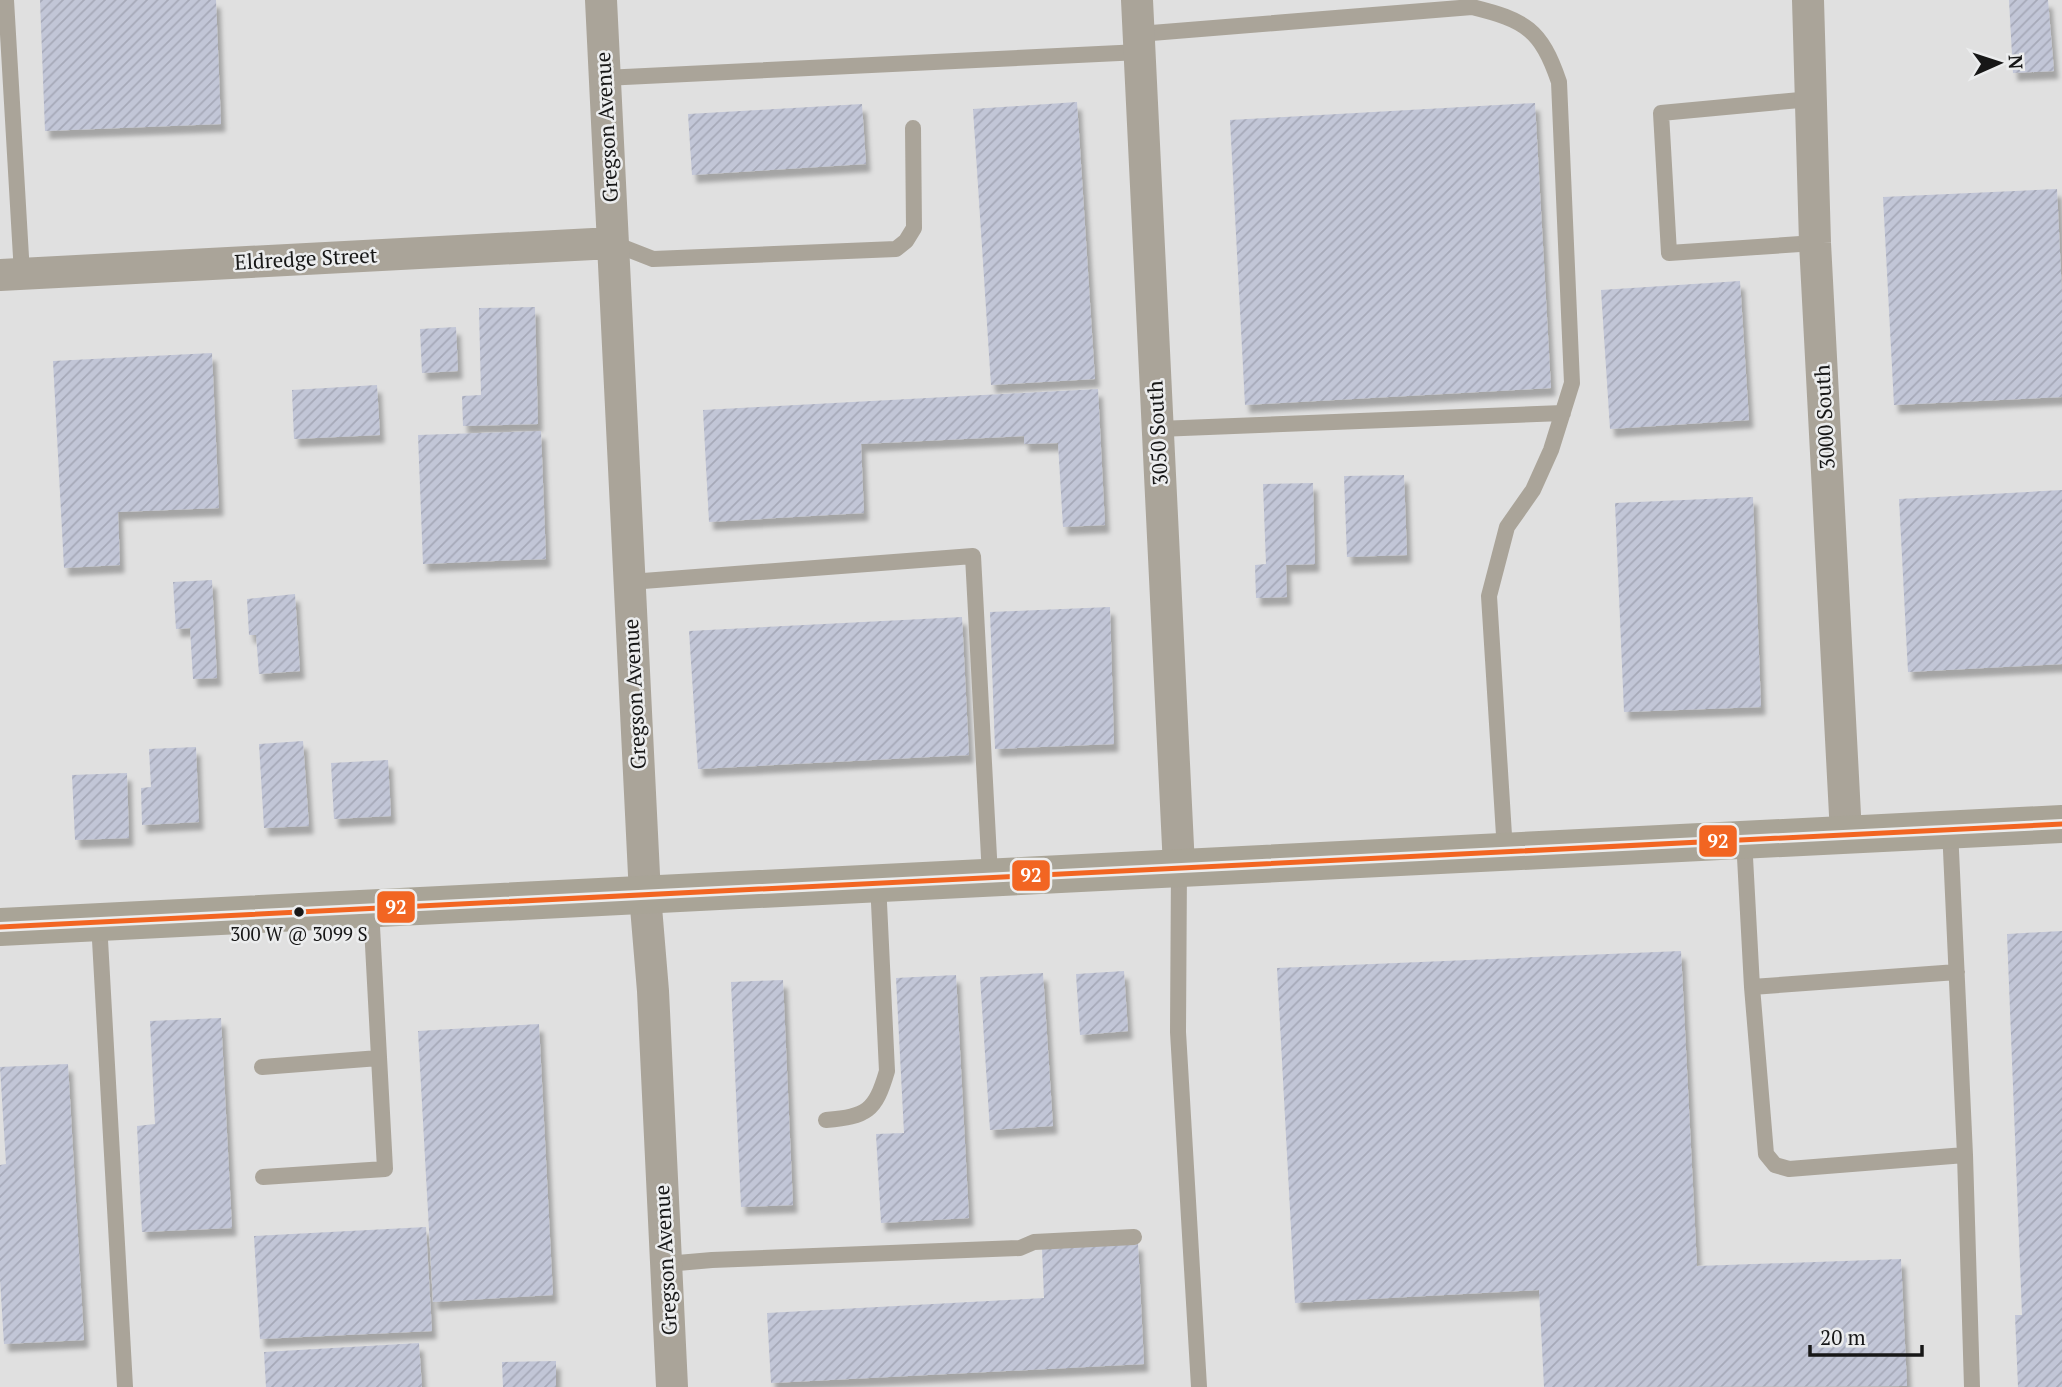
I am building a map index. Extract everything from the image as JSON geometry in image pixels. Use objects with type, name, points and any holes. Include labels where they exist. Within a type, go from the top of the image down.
[{"type":"main road","points":[[0,927],[2062,824]]},
{"type":"street","name":"Gregson Avenue","points":[[601,0],[672,1387]]},
{"type":"street","name":"3050 South","points":[[1137,0],[1178,867]]},
{"type":"street","name":"3000 South","points":[[1808,0],[1815,243],[1846,834]]},
{"type":"street","name":"Eldredge Street","points":[[11,274],[612,243]]},
{"type":"lane","points":[[6,0],[11,274]]},
{"type":"lane","points":[[604,78],[1139,43],[1472,7],[1504,15],[1535,33],[1549,54],[1559,82],[1572,383],[1551,450],[1533,490],[1507,527],[1489,596],[1505,851]]},
{"type":"lane","points":[[1811,99],[1661,113],[1669,253],[1815,243]]},
{"type":"lane","points":[[612,243],[653,259],[896,248],[906,241],[914,228],[913,128]]},
{"type":"lane","points":[[1158,429],[1563,413]]},
{"type":"lane","points":[[630,582],[973,556],[990,876]]},
{"type":"lane","points":[[1950,829],[1965,1155],[1972,1387]]},
{"type":"lane","points":[[1744,839],[1752,987],[1766,1154],[1775,1165],[1789,1169],[1965,1155]]},
{"type":"lane","points":[[1178,867],[1178,1032],[1199,1387]]},
{"type":"lane","points":[[826,1119],[856,1117],[869,1108],[880,1095],[887,1071],[878,882]]},
{"type":"lane","points":[[264,1177],[385,1169],[370,908]]},
{"type":"lane","points":[[99,922],[125,1387]]},
{"type":"lane","points":[[1752,987],[1957,972]]},
{"type":"lane","points":[[262,1067],[379,1058]]},
{"type":"lane","points":[[666,1265],[712,1260],[1020,1248],[1034,1242],[1134,1237]]},
{"type":"building","points":[[40,0],[216,0],[221,124],[45,131]]},
{"type":"building","points":[[2009,0],[2048,0],[2054,71],[2013,73]]},
{"type":"building","points":[[1077,102],[1095,379],[991,385],[973,109]]},
{"type":"building","points":[[1535,103],[1551,388],[1245,405],[1230,120]]},
{"type":"building","points":[[862,104],[866,164],[692,175],[688,114]]},
{"type":"building","points":[[2057,189],[2062,295],[2062,397],[1894,405],[1883,197]]},
{"type":"building","points":[[1740,281],[1749,420],[1610,429],[1601,290]]},
{"type":"building","points":[[535,307],[538,424],[463,426],[462,396],[481,395],[479,308]]},
{"type":"building","points":[[456,327],[458,371],[422,373],[420,329]]},
{"type":"building","points":[[212,353],[219,508],[118,512],[120,565],[64,568],[53,361]]},
{"type":"building","points":[[377,385],[380,435],[294,439],[292,390]]},
{"type":"building","points":[[1098,389],[1105,525],[1063,527],[1058,443],[1024,444],[1024,436],[861,444],[864,513],[709,522],[703,410]]},
{"type":"building","points":[[541,431],[546,559],[423,564],[418,435]]},
{"type":"building","points":[[1404,475],[1407,555],[1347,557],[1344,476]]},
{"type":"building","points":[[1313,483],[1315,564],[1286,565],[1287,597],[1256,598],[1255,565],[1266,564],[1263,484]]},
{"type":"building","points":[[2062,490],[2062,664],[1908,672],[1899,499]]},
{"type":"building","points":[[1753,497],[1761,707],[1624,712],[1615,503]]},
{"type":"building","points":[[212,580],[217,678],[193,679],[190,628],[176,629],[173,582]]},
{"type":"building","points":[[295,594],[300,671],[259,674],[256,635],[249,635],[247,599]]},
{"type":"building","points":[[1110,607],[1114,744],[995,749],[990,612]]},
{"type":"building","points":[[962,617],[969,755],[698,769],[689,631]]},
{"type":"building","points":[[303,741],[309,826],[264,828],[259,744]]},
{"type":"building","points":[[196,747],[199,822],[142,825],[141,788],[151,787],[149,749]]},
{"type":"building","points":[[388,760],[391,816],[334,819],[331,763]]},
{"type":"building","points":[[127,773],[129,838],[75,840],[72,775]]},
{"type":"building","points":[[2062,931],[2062,1387],[2018,1387],[2015,1315],[2022,1315],[2007,934]]},
{"type":"building","points":[[1681,951],[1697,1266],[1901,1259],[1907,1386],[1544,1387],[1539,1290],[1295,1303],[1277,968]]},
{"type":"building","points":[[1124,971],[1128,1031],[1080,1035],[1076,974]]},
{"type":"building","points":[[1043,973],[1053,1126],[990,1130],[980,977]]},
{"type":"building","points":[[956,975],[969,1218],[881,1223],[876,1134],[904,1133],[896,978]]},
{"type":"building","points":[[783,980],[793,1205],[741,1207],[731,982]]},
{"type":"building","points":[[221,1018],[232,1228],[142,1232],[137,1126],[155,1124],[150,1021]]},
{"type":"building","points":[[539,1024],[553,1295],[433,1302],[418,1031]]},
{"type":"building","points":[[68,1064],[84,1340],[4,1344],[0,1279],[0,1165],[6,1164],[0,1067]]},
{"type":"building","points":[[426,1227],[432,1331],[260,1339],[254,1236]]},
{"type":"building","points":[[1138,1243],[1144,1364],[771,1383],[767,1313],[1044,1298],[1042,1248]]},
{"type":"building","points":[[419,1343],[422,1387],[266,1387],[264,1352]]},
{"type":"building","points":[[556,1361],[556,1387],[503,1387],[502,1362]]},
{"type":"transit line","name":"92","points":[[0,927],[2062,824]]},
{"type":"place","name":"300 W @ 3099 S","points":[[299,912]]}]
